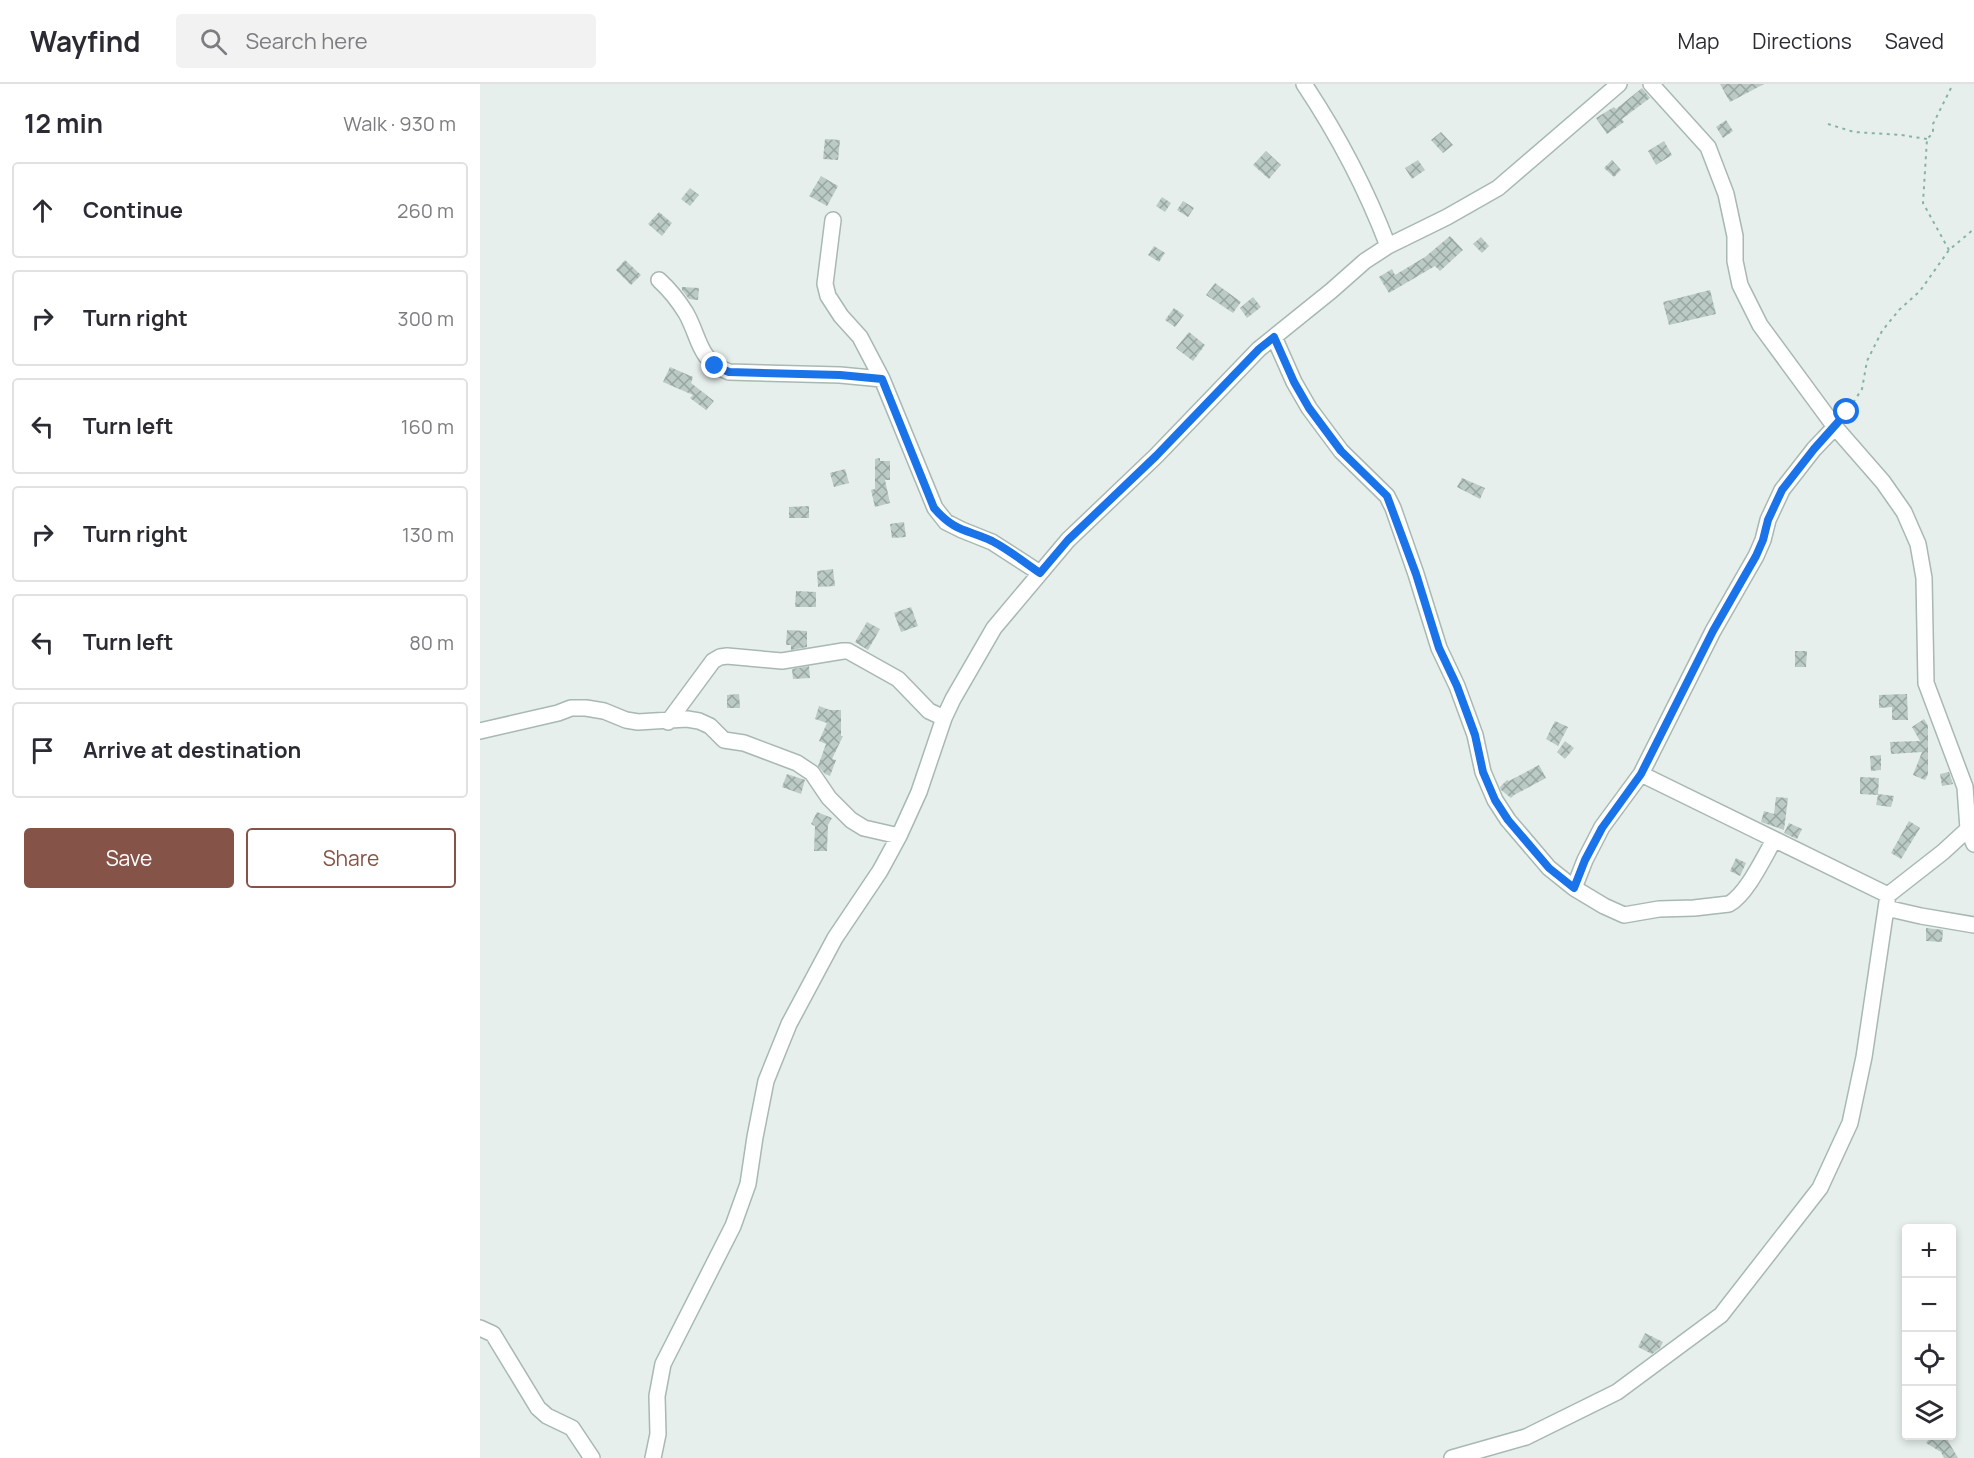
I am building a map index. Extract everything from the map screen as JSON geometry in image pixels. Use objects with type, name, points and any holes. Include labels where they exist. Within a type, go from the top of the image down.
[{"type":"street","points":[[1304,84],[1341,144],[1373,206],[1388,246]]},
{"type":"street","points":[[653,1458],[658,1434],[657,1396],[663,1364],[736,1215],[748,1184],[754,1137],[766,1081],[789,1024],[835,938],[880,871],[899,836],[920,792],[944,718],[994,628],[1068,540],[1156,456],[1259,349],[1332,291],[1365,261],[1388,246],[1447,217],[1498,188],[1618,84]]},
{"type":"street","points":[[1452,1458],[1526,1437],[1617,1392],[1721,1315],[1820,1188],[1850,1123],[1864,1057],[1887,901],[1943,852],[1971,836],[1965,788],[1926,683],[1924,578],[1918,544],[1904,512],[1882,482],[1835,427],[1760,325],[1740,285],[1735,261],[1735,236],[1726,194],[1708,147],[1651,84]]},
{"type":"street","points":[[833,220],[825,284],[828,296],[841,316],[860,337],[882,379],[934,508],[946,522],[992,542],[1040,573]]},
{"type":"street","points":[[659,280],[674,295],[687,315],[706,357],[715,366],[729,372],[840,375],[882,379]]},
{"type":"street","points":[[1274,337],[1294,382],[1309,408],[1341,451],[1387,496],[1416,574],[1439,648],[1457,686],[1475,735],[1483,772],[1495,800],[1508,820],[1549,868],[1574,888],[1624,915],[1659,909],[1729,904],[1746,886],[1774,840]]},
{"type":"street","points":[[1574,888],[1585,860],[1602,828],[1641,774],[1713,631],[1756,556],[1768,520],[1782,490],[1814,449],[1835,427]]},
{"type":"street","points":[[668,722],[713,661],[720,657],[782,661],[843,651],[848,651],[898,679],[929,711],[944,718]]},
{"type":"street","points":[[480,731],[571,708],[604,711],[638,722],[699,721],[710,726],[724,740],[744,743],[797,763],[812,773],[829,798],[850,820],[864,828],[899,836]]},
{"type":"street","points":[[1641,774],[1774,840],[1887,901],[1974,925]]},
{"type":"street","points":[[480,1328],[493,1334],[538,1408],[548,1416],[572,1428],[592,1458]]},
{"type":"path","points":[[1949,250],[1923,203],[1927,139],[1933,133],[1934,124],[1953,84]]},
{"type":"path","points":[[1828,124],[1854,132],[1927,139]]},
{"type":"path","points":[[1835,427],[1862,388],[1867,361],[1882,331],[1899,310],[1920,291],[1949,250],[1974,229]]},
{"type":"building","points":[[1720,84],[1764,84],[1730,102]]},
{"type":"building","points":[[1642,88],[1650,98],[1622,119],[1624,122],[1607,134],[1596,118],[1614,107],[1616,109]]},
{"type":"building","points":[[1726,120],[1733,131],[1723,138],[1716,127]]},
{"type":"building","points":[[1441,132],[1453,145],[1443,153],[1431,140]]},
{"type":"building","points":[[825,139],[840,140],[838,160],[823,159]]},
{"type":"building","points":[[1664,141],[1672,155],[1656,165],[1648,151]]},
{"type":"building","points":[[1266,151],[1281,165],[1269,179],[1253,165]]},
{"type":"building","points":[[1418,160],[1425,170],[1412,179],[1405,168]]},
{"type":"building","points":[[1612,160],[1621,170],[1614,177],[1604,168]]},
{"type":"building","points":[[821,176],[838,186],[827,206],[809,196]]},
{"type":"building","points":[[690,188],[699,195],[690,206],[681,199]]},
{"type":"building","points":[[1162,197],[1171,203],[1165,212],[1156,206]]},
{"type":"building","points":[[1183,201],[1194,208],[1188,217],[1177,210]]},
{"type":"building","points":[[659,212],[672,223],[662,236],[648,224]]},
{"type":"building","points":[[1450,236],[1463,250],[1440,271],[1435,266],[1389,293],[1379,277],[1392,269],[1395,275],[1425,257]]},
{"type":"building","points":[[1481,237],[1489,246],[1482,253],[1473,244]]},
{"type":"building","points":[[1154,246],[1165,253],[1159,262],[1148,255]]},
{"type":"building","points":[[625,260],[641,275],[631,285],[616,270]]},
{"type":"building","points":[[1215,283],[1241,302],[1233,313],[1206,295]]},
{"type":"building","points":[[682,287],[699,288],[698,300],[689,299]]},
{"type":"building","points":[[1710,290],[1716,314],[1669,325],[1663,302]]},
{"type":"building","points":[[1253,297],[1261,307],[1247,318],[1240,308]]},
{"type":"building","points":[[1174,308],[1184,315],[1175,327],[1165,320]]},
{"type":"building","points":[[1189,332],[1205,345],[1193,361],[1176,348]]},
{"type":"building","points":[[670,367],[693,377],[691,383],[714,401],[706,410],[690,398],[693,395],[663,382]]},
{"type":"building","points":[[880,458],[880,461],[890,461],[890,480],[885,480],[890,503],[875,507],[871,490],[875,489],[875,459]]},
{"type":"building","points":[[845,469],[849,483],[834,487],[830,473]]},
{"type":"building","points":[[1462,478],[1485,488],[1480,499],[1457,487]]},
{"type":"building","points":[[809,506],[809,518],[789,518],[789,507]]},
{"type":"building","points":[[904,522],[906,537],[892,538],[890,524]]},
{"type":"building","points":[[833,569],[835,586],[818,587],[817,571]]},
{"type":"building","points":[[796,591],[816,592],[816,607],[795,607]]},
{"type":"building","points":[[911,607],[918,626],[901,632],[894,613]]},
{"type":"building","points":[[867,622],[880,629],[868,650],[855,642]]},
{"type":"building","points":[[787,630],[807,631],[807,647],[791,650],[791,645],[786,645]]},
{"type":"building","points":[[1795,651],[1807,651],[1806,667],[1795,667]]},
{"type":"building","points":[[809,666],[810,678],[793,679],[792,669]]},
{"type":"building","points":[[739,694],[740,708],[727,708],[727,695]]},
{"type":"building","points":[[1907,694],[1908,720],[1892,720],[1892,707],[1879,708],[1879,695]]},
{"type":"building","points":[[819,706],[830,710],[841,710],[841,736],[843,736],[832,759],[836,760],[830,776],[818,766],[826,744],[819,741],[827,723],[815,719]]},
{"type":"building","points":[[1924,719],[1928,726],[1928,774],[1925,780],[1913,775],[1922,752],[1891,754],[1890,742],[1920,741],[1912,727]]},
{"type":"building","points":[[1555,721],[1568,727],[1558,746],[1546,739]]},
{"type":"building","points":[[1565,741],[1574,748],[1565,759],[1557,752]]},
{"type":"building","points":[[1881,755],[1881,770],[1871,771],[1870,756]]},
{"type":"building","points":[[1539,765],[1546,778],[1511,798],[1501,790],[1500,787],[1507,780]]},
{"type":"building","points":[[1949,772],[1953,784],[1942,786],[1940,774]]},
{"type":"building","points":[[787,774],[805,780],[801,794],[782,787]]},
{"type":"building","points":[[1860,777],[1879,778],[1878,794],[1894,796],[1891,807],[1876,805],[1878,795],[1860,794]]},
{"type":"building","points":[[1776,797],[1788,798],[1784,830],[1761,822],[1764,811],[1774,814]]},
{"type":"building","points":[[817,812],[832,818],[828,825],[827,851],[814,851],[815,826],[811,824]]},
{"type":"building","points":[[1909,821],[1920,828],[1901,859],[1891,853]]},
{"type":"building","points":[[1789,823],[1802,829],[1797,839],[1784,833]]},
{"type":"building","points":[[1736,858],[1746,863],[1740,876],[1730,871]]},
{"type":"building","points":[[1926,928],[1943,930],[1942,942],[1926,941]]},
{"type":"building","points":[[1645,1333],[1663,1342],[1660,1348],[1652,1354],[1638,1347]]},
{"type":"building","points":[[1928,1440],[1947,1440],[1958,1458],[1944,1458],[1941,1452],[1926,1443]]},
{"type":"route","points":[[715,366],[729,372],[754,374],[840,375],[882,379],[934,508],[946,522],[992,542],[1040,573],[1068,540],[1156,456],[1259,349],[1274,337],[1294,382],[1309,408],[1341,451],[1387,496],[1393,508],[1439,648],[1457,686],[1475,735],[1483,772],[1495,800],[1508,820],[1549,868],[1574,888],[1585,860],[1602,828],[1641,774],[1713,631],[1756,556],[1768,520],[1782,490],[1847,412]]}]
